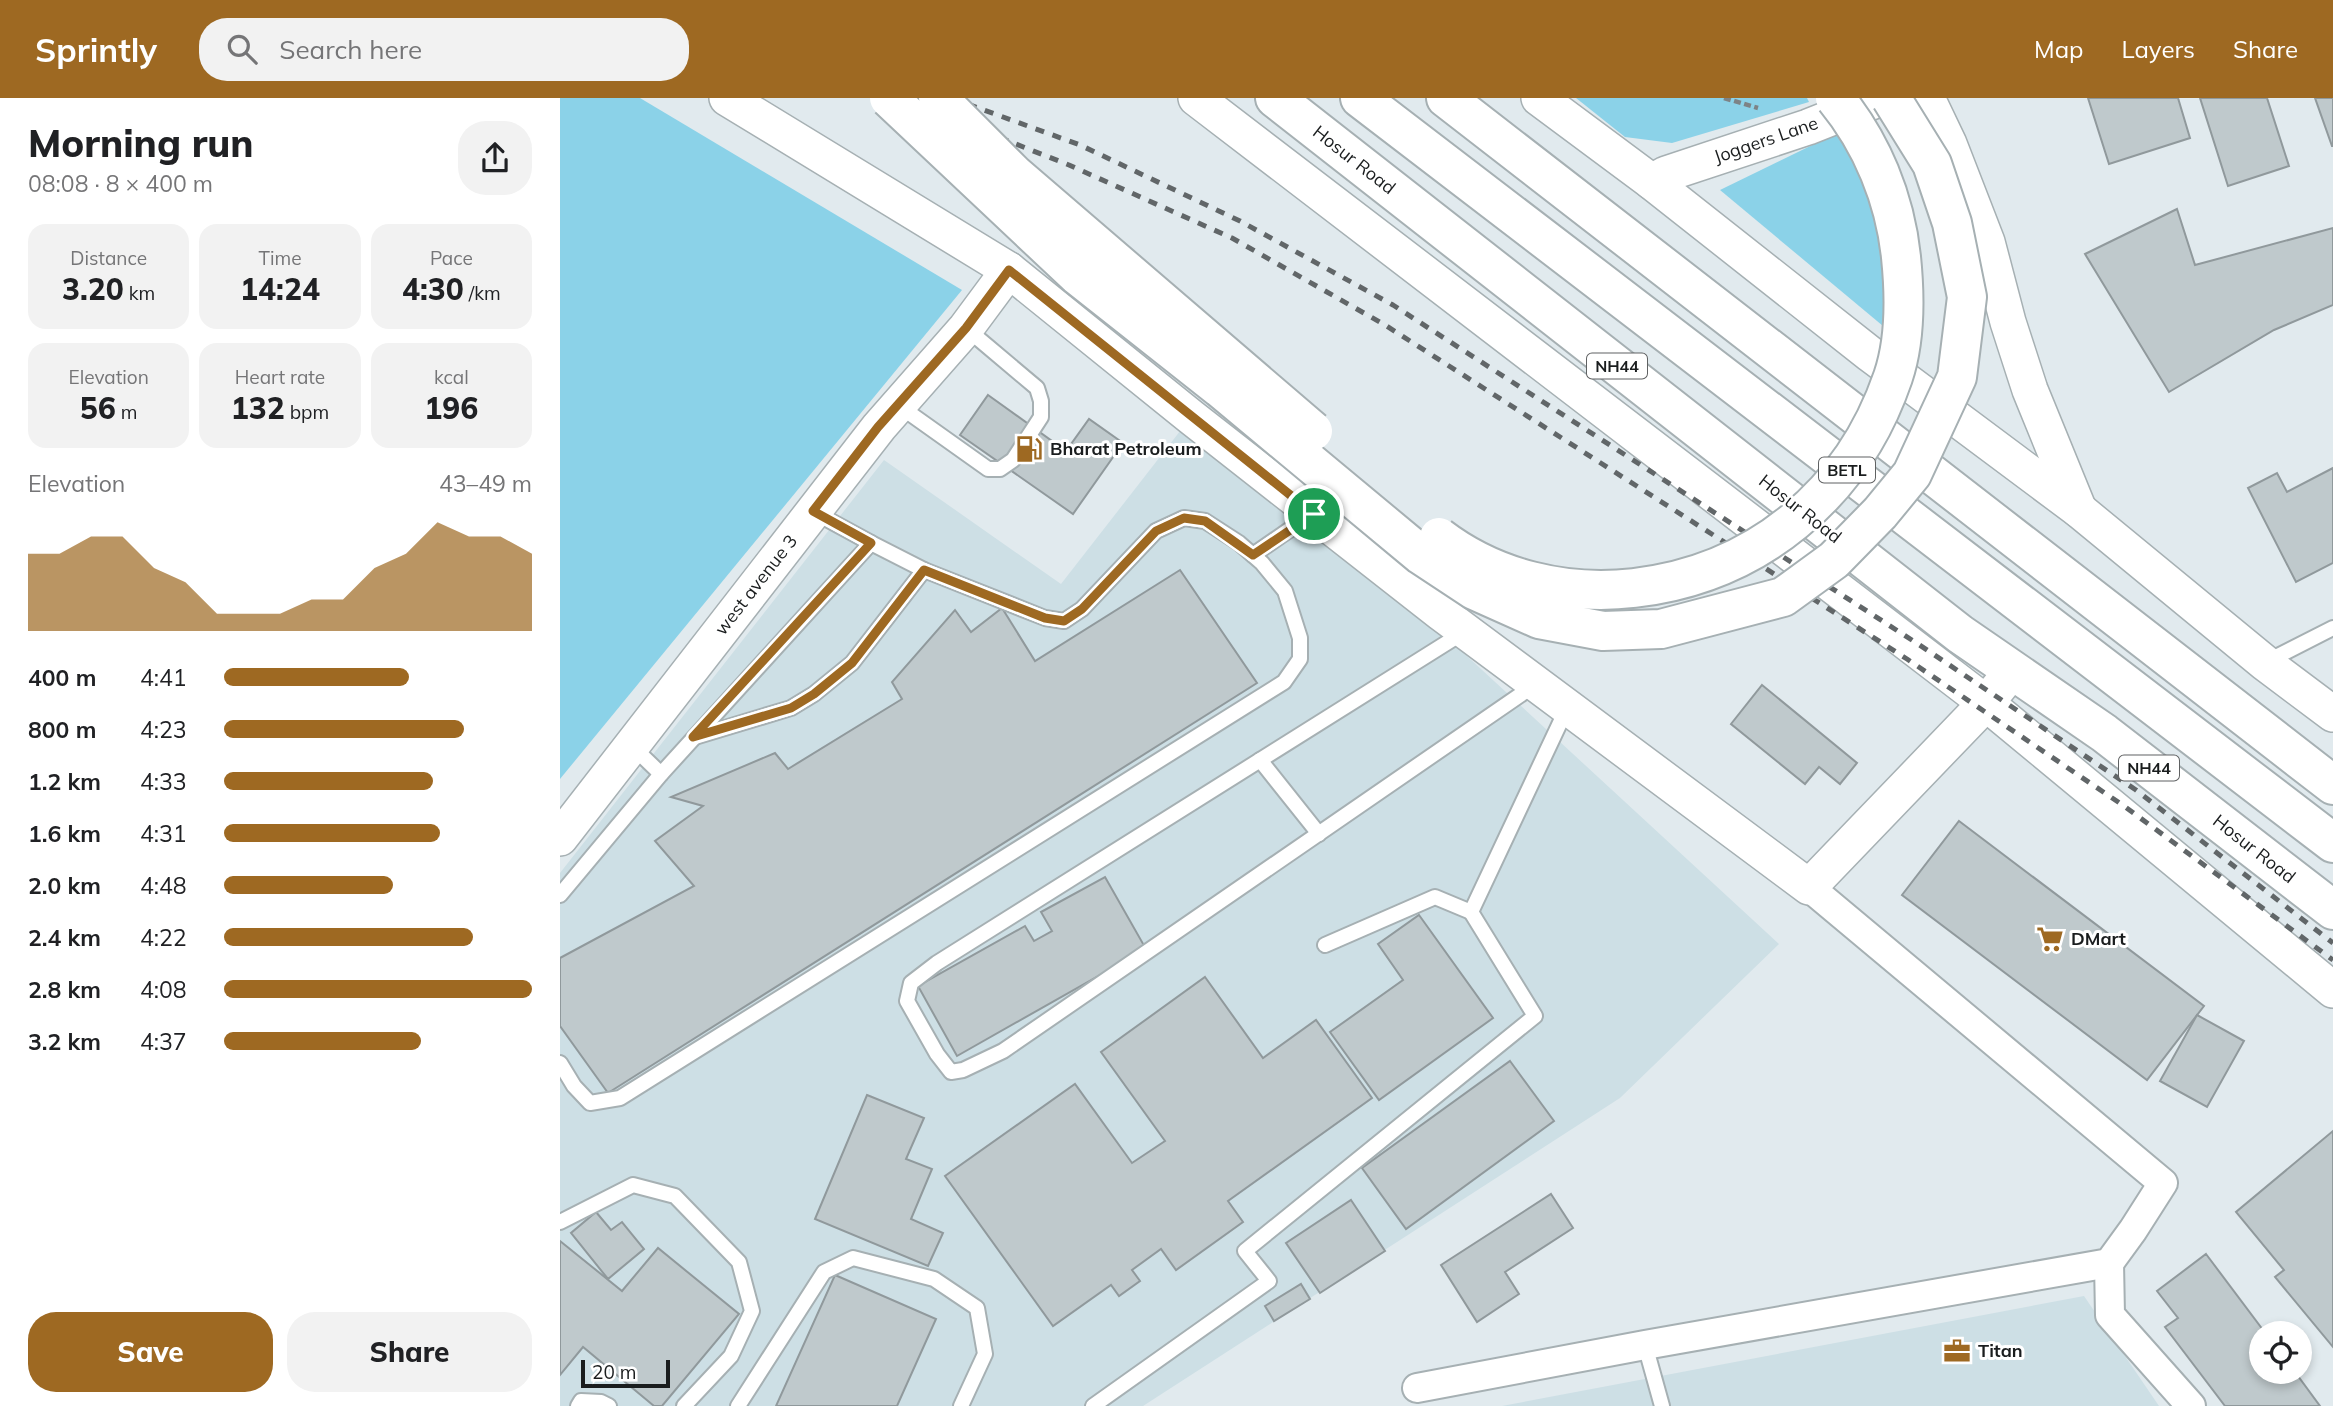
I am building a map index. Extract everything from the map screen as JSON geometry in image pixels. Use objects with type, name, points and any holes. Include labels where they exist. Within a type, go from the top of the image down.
[{"type":"highway","points":[[889,98],[1077,275],[1220,388],[1421,555],[1474,590],[1539,619],[1603,631],[1661,629],[1783,597],[1834,560],[1880,513],[1912,474],[1957,377],[1967,297],[1952,223],[1932,164],[1891,98]]},
{"type":"highway","points":[[938,98],[1015,175],[1448,544],[1482,564],[1513,576],[1548,585],[1591,591],[1661,585],[1730,562],[1758,547],[1785,530],[1816,504],[1855,457],[1876,418],[1894,376],[1902,331],[1903,280],[1898,226],[1868,147],[1835,98]]},
{"type":"highway","name":"Hosur Road","points":[[1275,98],[1960,634],[2104,733],[2333,910]]},
{"type":"highway","name":"BETL","points":[[1360,98],[2333,843]]},
{"type":"highway","points":[[1446,98],[2333,785]]},
{"type":"street","points":[[727,98],[1009,270],[1465,631],[1809,887],[2163,1182],[2109,1263],[2110,1315],[2191,1406]]},
{"type":"street","points":[[1196,98],[1986,703],[2333,990]]},
{"type":"street","points":[[1539,98],[1652,182],[1870,354],[2079,510],[2265,663],[2333,714]]},
{"type":"street","name":"Joggers Lane","points":[[1652,182],[1666,174],[1808,127],[1881,98]]},
{"type":"street","points":[[1927,98],[1949,144],[1987,243],[2030,390],[2079,510]]},
{"type":"street","name":"west avenue 3","points":[[560,838],[813,511],[898,404],[966,328],[1009,270]]},
{"type":"street","points":[[1809,887],[1986,703],[2012,670]]},
{"type":"street","points":[[1417,1388],[2109,1263]]},
{"type":"lane","points":[[898,404],[988,469],[1000,469],[1013,460],[1041,417],[1041,401],[1037,388],[966,328]]},
{"type":"lane","points":[[560,1063],[573,1086],[590,1103],[620,1098],[1284,682],[1300,659],[1300,638],[1285,591],[1253,555],[1205,521],[1184,518],[1156,531],[1082,609],[1064,621],[1045,618],[924,570],[813,511]]},
{"type":"lane","points":[[1253,555],[1314,514]]},
{"type":"lane","points":[[560,894],[693,737],[871,543]]},
{"type":"lane","points":[[693,737],[791,708],[814,694],[852,663],[924,570]]},
{"type":"lane","points":[[2265,663],[2333,628]]},
{"type":"lane","points":[[1465,631],[937,963],[911,984],[907,1001],[930,1043],[951,1072],[963,1070],[1003,1051],[1536,684]]},
{"type":"lane","points":[[1471,912],[1567,707]]},
{"type":"lane","points":[[632,746],[661,774]]},
{"type":"lane","points":[[1260,760],[1319,834]]},
{"type":"lane","points":[[1093,1406],[1269,1281],[1245,1251],[1535,1016],[1471,912],[1435,897],[1325,945]]},
{"type":"lane","points":[[560,1222],[633,1185],[675,1196],[739,1262],[752,1311],[731,1356],[684,1406]]},
{"type":"lane","points":[[738,1406],[824,1272],[853,1258],[934,1279],[977,1308],[985,1354],[961,1406]]},
{"type":"lane","points":[[1645,1345],[1662,1406]]},
{"type":"lane","points":[[578,1406],[581,1402],[600,1402],[609,1406]]},
{"type":"shaded area","points":[[560,98],[640,98],[962,290],[560,779]]},
{"type":"shaded area","points":[[1576,98],[1807,98],[1809,102],[1672,143],[1625,137]]},
{"type":"shaded area","points":[[1839,132],[1872,199],[1889,286],[1883,326],[1720,190]]},
{"type":"shaded area","points":[[1191,417],[1430,622],[1779,944],[1620,1098],[1143,1406],[560,1406],[560,873],[884,460],[1061,584]]},
{"type":"shaded area","name":"Titan","points":[[2084,1296],[2159,1406],[1502,1406]]},
{"type":"building","points":[[2088,98],[2178,98],[2190,138],[2109,164]]},
{"type":"building","points":[[2200,98],[2267,98],[2289,166],[2228,186]]},
{"type":"building","points":[[2315,98],[2333,98],[2333,146],[2332,146]]},
{"type":"building","points":[[2177,209],[2195,265],[2333,228],[2333,305],[2274,330],[2169,392],[2085,254]]},
{"type":"building","points":[[988,395],[1066,451],[1089,419],[1123,443],[1073,514],[960,435]]},
{"type":"building","points":[[2333,468],[2333,563],[2296,582],[2248,488],[2277,473],[2287,492]]},
{"type":"building","points":[[1180,570],[1257,683],[608,1093],[560,1026],[560,958],[694,886],[655,841],[703,806],[671,797],[775,753],[788,769],[902,699],[892,682],[955,610],[971,632],[1002,608],[1035,661]]},
{"type":"building","points":[[1762,685],[1857,763],[1840,784],[1819,767],[1805,784],[1731,724]]},
{"type":"building","points":[[1959,821],[2204,1006],[2147,1080],[1902,895]]},
{"type":"building","points":[[1105,877],[1146,949],[957,1056],[918,986],[1025,926],[1034,941],[1052,931],[1041,912]]},
{"type":"building","points":[[1419,915],[1493,1018],[1379,1100],[1330,1032],[1403,980],[1378,944]]},
{"type":"building","points":[[1205,977],[1263,1058],[1316,1020],[1372,1098],[1228,1201],[1243,1222],[1176,1270],[1161,1249],[1132,1270],[1140,1281],[1119,1296],[1111,1285],[1053,1326],[945,1176],[1075,1084],[1132,1163],[1165,1141],[1101,1052]]},
{"type":"building","points":[[2197,1015],[2244,1041],[2207,1107],[2160,1081]]},
{"type":"building","points":[[1510,1061],[1554,1121],[1406,1229],[1362,1168]]},
{"type":"building","points":[[867,1095],[924,1118],[906,1159],[932,1169],[911,1219],[943,1233],[928,1266],[815,1219]]},
{"type":"building","points":[[2333,1131],[2333,1347],[2275,1277],[2284,1270],[2236,1212]]},
{"type":"building","points":[[1551,1194],[1573,1228],[1505,1272],[1519,1294],[1477,1322],[1441,1265]]},
{"type":"building","points":[[1351,1200],[1385,1251],[1320,1293],[1286,1243]]},
{"type":"building","points":[[596,1212],[611,1230],[622,1222],[644,1249],[608,1279],[571,1233]]},
{"type":"building","points":[[560,1241],[622,1291],[658,1248],[739,1314],[662,1406],[654,1406],[583,1347],[560,1375]]},
{"type":"building","points":[[2206,1254],[2256,1321],[2249,1321],[2249,1384],[2304,1384],[2320,1406],[2225,1406],[2165,1327],[2178,1318],[2157,1291]]},
{"type":"building","points":[[835,1275],[936,1319],[897,1406],[776,1406]]},
{"type":"building","points":[[1301,1284],[1310,1299],[1274,1321],[1265,1306]]},
{"type":"railway","points":[[899,98],[1069,165],[1232,238],[1385,325],[1907,659],[2124,806],[2333,960]]},
{"type":"railway","points":[[951,98],[1080,145],[1240,221],[1393,305],[1918,644],[2136,790],[2333,943]]},
{"type":"place","name":"Bharat Petroleum","points":[[1029,449]]},
{"type":"place","name":"DMart","points":[[2050,939]]},
{"type":"place","name":"Titan","points":[[1957,1351]]},
{"type":"route","points":[[1009,270],[1314,514],[1253,555],[1205,521],[1184,518],[1156,531],[1082,609],[1064,621],[1045,618],[924,570],[852,663],[814,694],[791,708],[693,737],[871,543],[813,511],[878,427],[966,328],[1009,270]]}]
